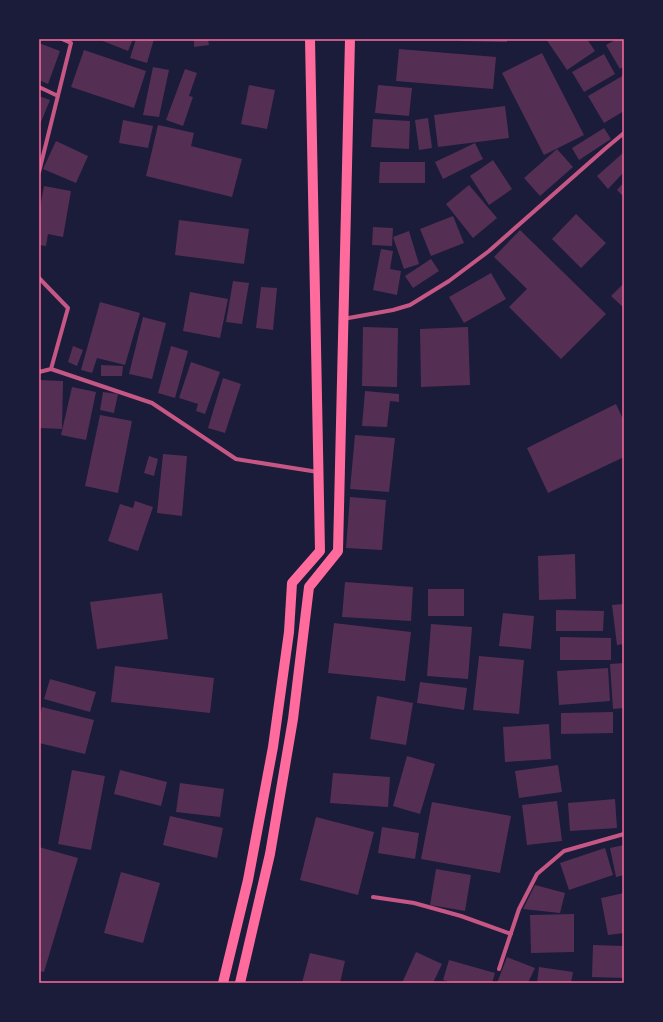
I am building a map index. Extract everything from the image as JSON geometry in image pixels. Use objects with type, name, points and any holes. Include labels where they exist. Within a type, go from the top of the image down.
[{"type":"main road","points":[[223,983],[248,880],[273,747],[289,632],[292,583],[320,551],[310,39]]},
{"type":"main road","points":[[240,983],[270,854],[293,719],[309,587],[338,551],[350,39]]},
{"type":"street","points":[[39,172],[71,42],[62,39]]},
{"type":"street","points":[[39,87],[58,96]]},
{"type":"street","points":[[343,319],[393,310],[410,305],[449,281],[489,251],[624,133]]},
{"type":"street","points":[[39,278],[68,308],[52,369]]},
{"type":"street","points":[[39,372],[52,369],[152,403],[236,459],[318,472]]},
{"type":"street","points":[[500,969],[519,909],[537,874],[564,850],[624,834]]},
{"type":"street","points":[[373,897],[414,903],[461,916],[511,934]]},
{"type":"building","points":[[98,39],[133,39],[128,51]]},
{"type":"building","points":[[136,39],[154,39],[147,63],[130,58]]},
{"type":"building","points":[[194,39],[208,39],[209,45],[194,47]]},
{"type":"building","points":[[461,39],[507,39],[507,42],[461,41]]},
{"type":"building","points":[[546,39],[587,39],[595,51],[567,70]]},
{"type":"building","points":[[617,39],[624,39],[624,66],[620,69],[606,45]]},
{"type":"building","points":[[39,43],[60,51],[48,84],[39,80]]},
{"type":"building","points":[[399,49],[496,57],[493,89],[396,81]]},
{"type":"building","points":[[84,50],[146,71],[134,108],[71,87]]},
{"type":"building","points":[[542,53],[584,135],[544,155],[502,73]]},
{"type":"building","points":[[604,54],[615,74],[584,92],[572,72]]},
{"type":"building","points":[[153,67],[169,70],[159,117],[143,115]]},
{"type":"building","points":[[185,69],[197,73],[189,96],[193,97],[183,126],[166,120]]},
{"type":"building","points":[[624,75],[624,111],[604,123],[588,96]]},
{"type":"building","points":[[249,85],[275,90],[267,129],[241,124]]},
{"type":"building","points":[[378,85],[412,88],[409,116],[375,113]]},
{"type":"building","points":[[39,96],[50,100],[39,127]]},
{"type":"building","points":[[505,106],[509,138],[438,147],[434,115]]},
{"type":"building","points":[[428,118],[432,148],[419,150],[415,120]]},
{"type":"building","points":[[373,119],[410,121],[409,149],[371,147]]},
{"type":"building","points":[[123,120],[153,126],[148,148],[119,143]]},
{"type":"building","points":[[158,125],[194,133],[191,146],[242,159],[232,197],[146,176]]},
{"type":"building","points":[[604,128],[611,139],[579,160],[572,148]]},
{"type":"building","points":[[56,141],[88,156],[76,183],[43,169]]},
{"type":"building","points":[[475,143],[483,159],[443,179],[435,162]]},
{"type":"building","points":[[557,149],[573,167],[540,196],[524,178]]},
{"type":"building","points":[[624,152],[624,172],[608,189],[597,176]]},
{"type":"building","points":[[493,160],[512,189],[489,205],[470,176]]},
{"type":"building","points":[[380,162],[425,162],[425,183],[379,183]]},
{"type":"building","points":[[624,182],[624,197],[617,190]]},
{"type":"building","points":[[469,185],[497,218],[473,238],[446,204]]},
{"type":"building","points":[[44,186],[71,191],[63,237],[48,234],[46,246],[39,245],[39,213]]},
{"type":"building","points":[[576,214],[606,243],[581,268],[552,239]]},
{"type":"building","points":[[453,216],[464,243],[431,256],[420,229]]},
{"type":"building","points":[[179,220],[249,229],[244,264],[175,255]]},
{"type":"building","points":[[373,227],[393,228],[392,246],[372,245]]},
{"type":"building","points":[[520,230],[606,314],[561,359],[509,307],[527,289],[494,257]]},
{"type":"building","points":[[409,231],[419,264],[404,269],[393,237]]},
{"type":"building","points":[[381,249],[393,251],[390,269],[401,271],[397,295],[373,290]]},
{"type":"building","points":[[431,259],[439,271],[413,288],[405,276]]},
{"type":"building","points":[[491,273],[506,299],[464,323],[449,297]]},
{"type":"building","points":[[233,281],[249,283],[242,324],[226,322]]},
{"type":"building","points":[[624,283],[624,308],[611,296]]},
{"type":"building","points":[[261,287],[277,288],[273,330],[256,328]]},
{"type":"building","points":[[190,292],[228,299],[220,338],[183,331]]},
{"type":"building","points":[[100,302],[140,313],[125,365],[97,358],[92,373],[81,370]]},
{"type":"building","points":[[143,317],[166,323],[152,379],[129,374]]},
{"type":"building","points":[[363,327],[398,328],[397,387],[362,386]]},
{"type":"building","points":[[468,327],[470,385],[421,387],[420,329]]},
{"type":"building","points":[[73,346],[83,350],[77,366],[68,362]]},
{"type":"building","points":[[171,346],[188,351],[175,398],[158,393]]},
{"type":"building","points":[[191,362],[220,372],[205,414],[196,411],[198,404],[179,398]]},
{"type":"building","points":[[101,365],[123,366],[122,376],[101,376]]},
{"type":"building","points":[[223,378],[241,384],[225,433],[208,428]]},
{"type":"building","points":[[39,380],[63,381],[62,429],[39,428]]},
{"type":"building","points":[[72,387],[96,392],[86,440],[61,435]]},
{"type":"building","points":[[365,391],[399,394],[399,402],[390,401],[387,427],[362,426]]},
{"type":"building","points":[[103,392],[118,394],[114,413],[100,410]]},
{"type":"building","points":[[616,404],[624,421],[624,457],[548,493],[527,448]]},
{"type":"building","points":[[100,415],[132,421],[118,493],[85,486]]},
{"type":"building","points":[[355,435],[395,438],[389,492],[350,489]]},
{"type":"building","points":[[163,454],[187,456],[182,516],[157,513]]},
{"type":"building","points":[[149,456],[158,459],[154,476],[144,473]]},
{"type":"building","points":[[350,497],[386,500],[382,550],[346,548]]},
{"type":"building","points":[[135,501],[153,507],[138,551],[108,541],[120,504],[133,508]]},
{"type":"building","points":[[575,554],[576,599],[539,600],[538,556]]},
{"type":"building","points":[[345,582],[413,587],[411,621],[342,617]]},
{"type":"building","points":[[428,589],[464,589],[464,616],[428,616]]},
{"type":"building","points":[[162,593],[168,639],[97,649],[90,602]]},
{"type":"building","points":[[624,604],[624,644],[617,645],[612,605]]},
{"type":"building","points":[[556,610],[604,611],[603,631],[556,631]]},
{"type":"building","points":[[503,613],[534,616],[531,649],[499,646]]},
{"type":"building","points":[[334,623],[411,632],[405,681],[328,673]]},
{"type":"building","points":[[431,624],[472,627],[468,679],[427,676]]},
{"type":"building","points":[[560,637],[611,638],[611,660],[560,660]]},
{"type":"building","points":[[479,656],[524,660],[519,714],[473,710]]},
{"type":"building","points":[[624,663],[624,708],[613,709],[610,664]]},
{"type":"building","points":[[115,666],[214,678],[210,713],[111,702]]},
{"type":"building","points":[[608,668],[610,701],[559,705],[557,671]]},
{"type":"building","points":[[50,679],[96,692],[90,712],[44,699]]},
{"type":"building","points":[[420,682],[467,688],[464,710],[417,703]]},
{"type":"building","points":[[377,696],[413,703],[406,745],[370,739]]},
{"type":"building","points":[[42,707],[94,720],[85,754],[39,743],[39,718]]},
{"type":"building","points":[[613,712],[613,733],[561,734],[561,713]]},
{"type":"building","points":[[549,724],[551,759],[505,762],[503,727]]},
{"type":"building","points":[[407,756],[435,764],[420,814],[393,806]]},
{"type":"building","points":[[558,765],[562,792],[519,798],[515,771]]},
{"type":"building","points":[[72,770],[105,776],[91,850],[58,844]]},
{"type":"building","points":[[120,770],[167,782],[161,806],[114,794]]},
{"type":"building","points":[[333,773],[390,777],[388,807],[330,803]]},
{"type":"building","points":[[180,783],[224,789],[220,817],[176,812]]},
{"type":"building","points":[[615,799],[617,828],[570,831],[568,803]]},
{"type":"building","points":[[557,801],[562,841],[527,845],[522,805]]},
{"type":"building","points":[[432,802],[511,816],[500,873],[421,859]]},
{"type":"building","points":[[170,816],[223,828],[217,858],[163,845]]},
{"type":"building","points":[[316,817],[374,832],[358,895],[300,880]]},
{"type":"building","points":[[382,827],[419,833],[415,859],[378,853]]},
{"type":"building","points":[[624,845],[624,875],[616,877],[610,848]]},
{"type":"building","points":[[39,847],[78,858],[44,972],[39,971]]},
{"type":"building","points":[[605,848],[613,875],[569,890],[560,863]]},
{"type":"building","points":[[436,869],[471,875],[465,911],[430,905]]},
{"type":"building","points":[[121,872],[160,883],[143,943],[104,933]]},
{"type":"building","points":[[535,885],[565,893],[560,913],[523,909]]},
{"type":"building","points":[[624,893],[624,933],[608,935],[601,898]]},
{"type":"building","points":[[574,914],[574,952],[531,953],[530,915]]},
{"type":"building","points":[[593,945],[624,946],[624,978],[592,977]]},
{"type":"building","points":[[416,952],[442,964],[433,983],[402,983]]},
{"type":"building","points":[[310,953],[345,961],[340,983],[302,983]]},
{"type":"building","points":[[507,957],[535,968],[528,983],[497,983]]},
{"type":"building","points":[[449,960],[495,973],[492,983],[455,983],[443,980]]},
{"type":"building","points":[[539,967],[573,972],[571,983],[537,983]]}]
